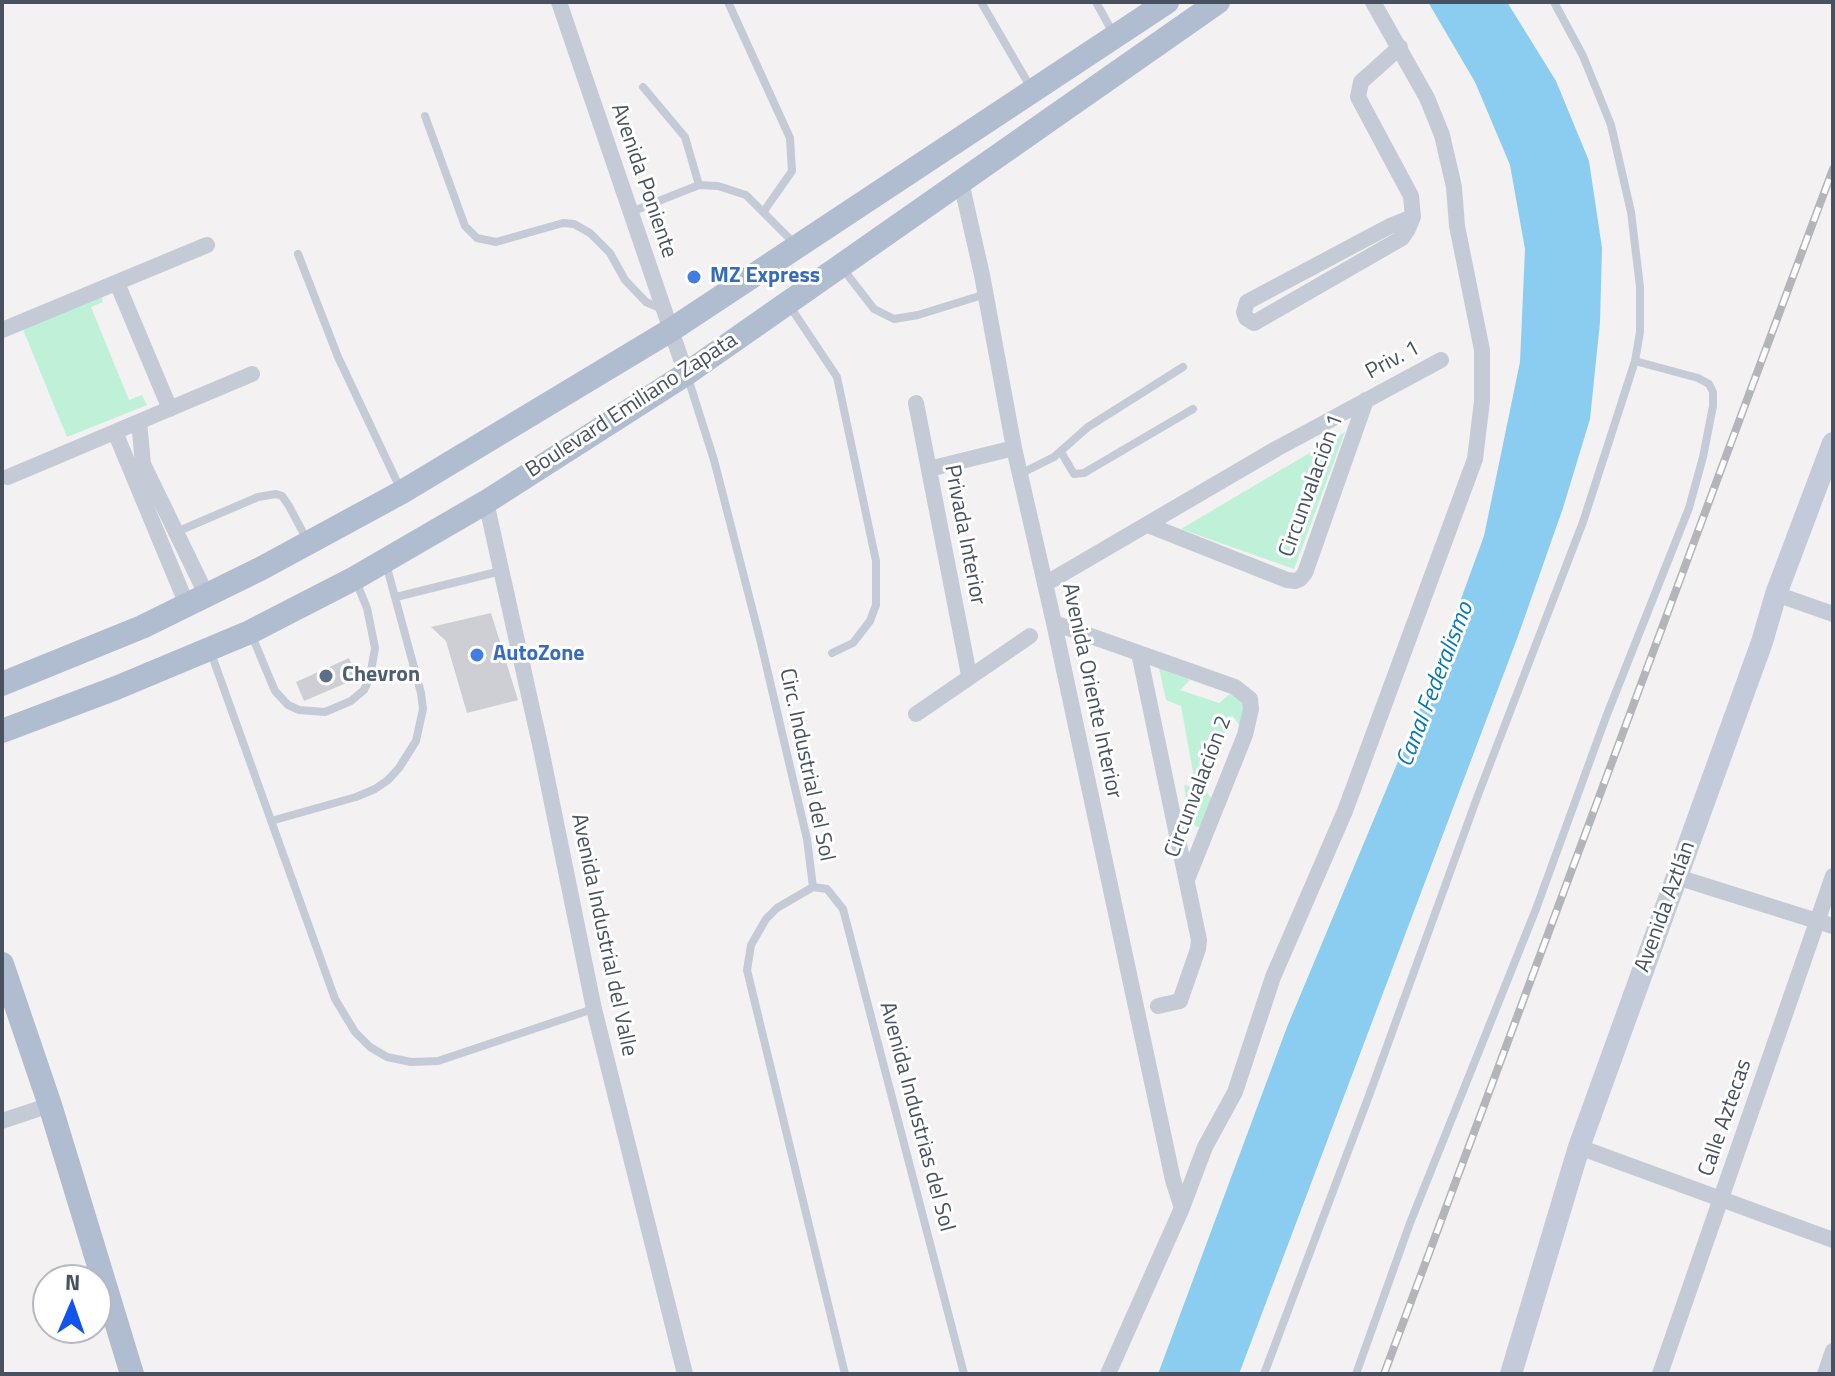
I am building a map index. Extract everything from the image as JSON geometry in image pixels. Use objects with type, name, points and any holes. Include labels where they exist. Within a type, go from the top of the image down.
[{"type":"main road","name":"Boulevard Emiliano Zapata","points":[[2,684],[142,627],[309,544],[402,492],[668,320],[797,247],[1167,2]]},
{"type":"main road","name":"Boulevard Emiliano Zapata","points":[[2,731],[104,693],[250,632],[386,562],[686,374],[1218,2]]},
{"type":"main road","name":"Avenida Aztlán","points":[[1511,1374],[1579,1147],[1833,443]]},
{"type":"main road","points":[[2,964],[50,1105],[132,1374]]},
{"type":"street","name":"Avenida Poniente","points":[[559,2],[686,374]]},
{"type":"street","points":[[1108,1374],[1182,1208],[1205,1147],[1235,1092],[1273,977],[1345,811],[1475,459],[1482,401],[1482,350],[1457,226],[1454,187],[1442,135],[1417,75],[1373,2]]},
{"type":"street","points":[[1400,47],[1361,82],[1358,97],[1411,196],[1413,217],[1402,238],[1332,281],[1254,323],[1246,318],[1244,307],[1247,302],[1390,226],[1413,217]]},
{"type":"street","name":"Avenida Oriente Interior","points":[[961,182],[986,294],[1014,448],[1173,1180],[1182,1208]]},
{"type":"street","points":[[2,330],[207,245]]},
{"type":"street","points":[[1320,264],[1332,281]]},
{"type":"street","points":[[117,283],[170,409]]},
{"type":"street","name":"Priv. 1","points":[[1366,400],[1441,360]]},
{"type":"street","points":[[8,477],[252,374]]},
{"type":"street","name":"Circunvalación 1","points":[[1148,525],[1287,580],[1300,579],[1305,573],[1366,400]]},
{"type":"street","name":"Circunvalación 1","points":[[1045,584],[1366,400]]},
{"type":"street","name":"Privada Interior","points":[[916,403],[969,675]]},
{"type":"street","points":[[139,422],[143,464],[176,532],[197,600]]},
{"type":"street","points":[[115,432],[159,539],[197,600]]},
{"type":"street","points":[[929,469],[1014,448]]},
{"type":"street","name":"Avenida Industrial del Valle","points":[[486,502],[594,1009],[685,1374]]},
{"type":"street","points":[[1776,594],[1833,614]]},
{"type":"street","name":"Circunvalación 2","points":[[1054,623],[1242,690],[1250,699],[1245,735],[1188,877]]},
{"type":"street","points":[[916,714],[1030,636]]},
{"type":"street","name":"Circunvalación 2","points":[[1139,653],[1188,877]]},
{"type":"street","name":"Calle Aztecas","points":[[1660,1374],[1721,1199],[1825,924],[1833,876]]},
{"type":"street","points":[[1158,1006],[1180,1001],[1198,949],[1188,877]]},
{"type":"street","points":[[1677,877],[1825,924]]},
{"type":"street","points":[[2,1121],[50,1105]]},
{"type":"street","points":[[1579,1147],[1833,1240]]},
{"type":"street","points":[[1825,1374],[1833,1351]]},
{"type":"lane","points":[[728,2],[790,138],[792,171],[764,211]]},
{"type":"lane","points":[[981,2],[1032,90]]},
{"type":"lane","points":[[1096,2],[1116,37]]},
{"type":"lane","points":[[1264,1374],[1478,795],[1583,522],[1635,361],[1640,332],[1640,287],[1624,183],[1611,125],[1583,56],[1554,2]]},
{"type":"lane","points":[[643,87],[685,137],[699,185]]},
{"type":"lane","points":[[425,116],[465,226],[477,238],[496,242],[563,223],[574,224],[590,233],[610,253],[625,280],[668,320]]},
{"type":"lane","points":[[631,212],[699,185],[718,186],[746,195],[797,247]]},
{"type":"lane","points":[[298,254],[338,357],[402,492]]},
{"type":"lane","points":[[840,265],[874,309],[894,319],[918,315],[986,294]]},
{"type":"lane","points":[[787,302],[837,377],[876,561],[876,605],[870,621],[853,643],[832,653]]},
{"type":"lane","points":[[1356,1374],[1404,1236],[1536,909],[1606,717],[1689,508],[1713,406],[1713,392],[1709,384],[1698,378],[1635,361]]},
{"type":"lane","points":[[1020,474],[1061,452],[1088,427],[1183,367]]},
{"type":"lane","name":"Circ. Industrial del Sol","points":[[686,374],[714,460],[807,839],[813,887],[777,908],[766,919],[751,945],[747,970],[845,1374]]},
{"type":"lane","points":[[1061,452],[1074,474],[1084,473],[1193,409]]},
{"type":"lane","points":[[159,539],[258,497],[276,494],[282,496],[289,506],[309,544]]},
{"type":"lane","points":[[271,821],[375,789],[388,780],[409,755],[421,728],[423,709],[416,670],[386,562]]},
{"type":"lane","points":[[396,597],[501,571]]},
{"type":"lane","points":[[250,632],[275,691],[288,705],[299,710],[325,712],[351,701],[364,690],[370,677],[375,648],[367,608],[355,578]]},
{"type":"lane","points":[[209,649],[335,999],[355,1032],[370,1047],[387,1057],[411,1062],[438,1061],[594,1009]]},
{"type":"lane","name":"Avenida Industrias del Sol","points":[[813,887],[827,889],[843,909],[964,1374]]},
{"type":"green space","points":[[101,295],[103,302],[91,307],[129,400],[142,395],[147,405],[67,437],[22,327]]},
{"type":"green space","points":[[1345,432],[1294,569],[1181,529]]},
{"type":"green space","points":[[1159,668],[1190,680],[1180,690],[1219,703],[1230,694],[1249,700],[1240,726],[1232,715],[1203,788],[1213,800],[1205,826],[1197,827],[1190,822],[1184,785],[1196,788],[1181,706],[1166,700]]},
{"type":"water","name":"Canal Federalismo","points":[[1428,2],[1507,2],[1556,81],[1589,161],[1602,248],[1600,322],[1590,419],[1563,508],[1518,636],[1239,1374],[1158,1374],[1287,1027],[1427,692],[1484,536],[1520,362],[1525,249],[1510,165],[1475,82]]},
{"type":"building","points":[[491,613],[518,700],[467,713],[446,641],[431,627]]},
{"type":"building","points":[[349,658],[358,678],[304,701],[296,682]]},
{"type":"railway","points":[[1384,1374],[1833,169]]},
{"type":"place","name":"MZ Express","points":[[694,277]]},
{"type":"place","name":"AutoZone","points":[[477,655]]},
{"type":"place","name":"Chevron","points":[[326,676]]}]
